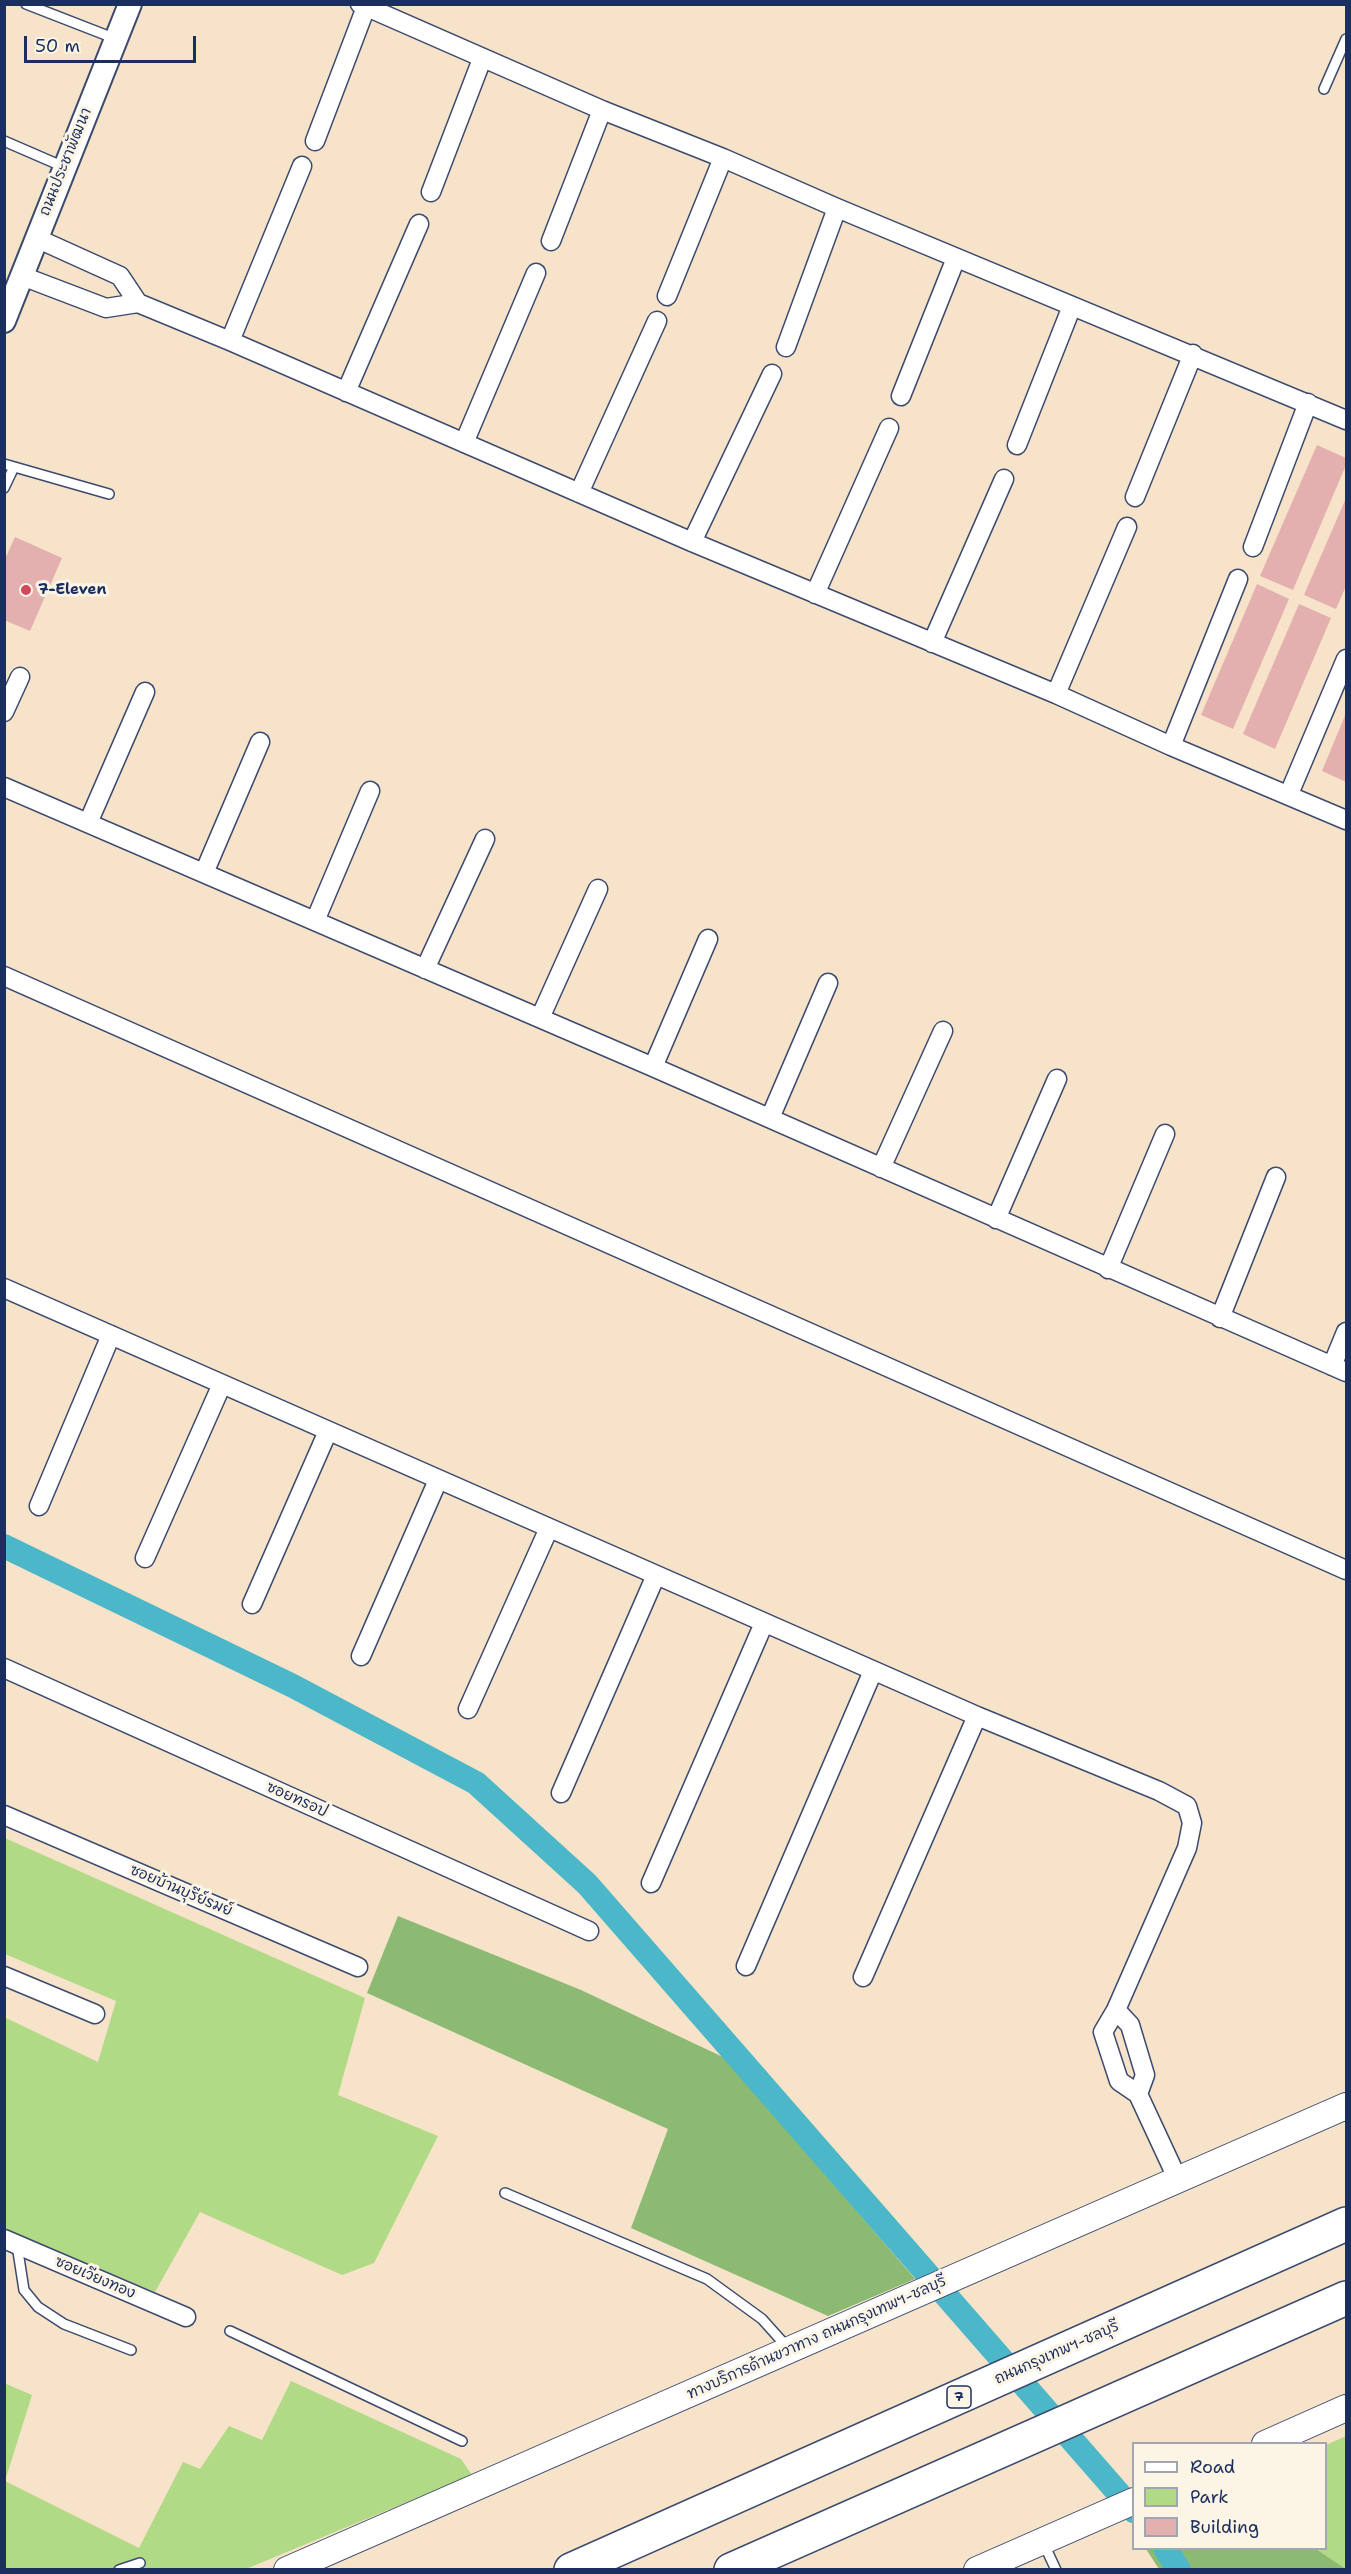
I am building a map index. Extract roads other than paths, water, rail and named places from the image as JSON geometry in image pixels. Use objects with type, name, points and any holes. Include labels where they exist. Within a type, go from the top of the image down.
[{"type":"highway","name":"ถนนกรุงเทพฯ-ชลบุรี","points":[[571,2570],[1347,2224]]},
{"type":"highway","points":[[731,2570],[1347,2298]]},
{"type":"main road","name":"ทางบริการด้านขวาทาง ถนนกรุงเทพฯ-ชลบุรี","points":[[287,2570],[1347,2106]]},
{"type":"main road","points":[[1270,2442],[1347,2408]]},
{"type":"main road","points":[[977,2570],[1132,2502]]},
{"type":"street","name":"ถนนประชาพัฒนา","points":[[4,321],[9,297],[22,276],[130,4]]},
{"type":"street","points":[[315,141],[363,6],[602,110],[723,158],[956,258],[1193,354],[1347,420]]},
{"type":"street","points":[[431,192],[482,59]]},
{"type":"street","points":[[551,241],[602,110]]},
{"type":"street","points":[[667,296],[723,158]]},
{"type":"street","points":[[231,341],[302,166]]},
{"type":"street","points":[[786,347],[837,208]]},
{"type":"street","points":[[346,392],[419,224]]},
{"type":"street","points":[[36,238],[120,276],[138,303]]},
{"type":"street","points":[[902,396],[956,258]]},
{"type":"street","points":[[464,443],[536,273]]},
{"type":"street","points":[[22,276],[106,308],[138,303],[231,341],[692,542],[1056,693],[1170,746],[1347,820]]},
{"type":"street","points":[[1017,445],[1072,306]]},
{"type":"street","points":[[579,492],[657,321]]},
{"type":"street","points":[[1135,497],[1193,354]]},
{"type":"street","points":[[692,542],[772,374]]},
{"type":"street","points":[[1253,547],[1308,403]]},
{"type":"street","points":[[815,594],[889,428]]},
{"type":"street","points":[[932,643],[1004,479]]},
{"type":"street","points":[[1056,693],[1127,527]]},
{"type":"street","points":[[1170,746],[1238,579]]},
{"type":"street","points":[[1289,794],[1347,659]]},
{"type":"street","points":[[4,712],[20,677]]},
{"type":"street","points":[[88,823],[145,692]]},
{"type":"street","points":[[204,873],[260,742]]},
{"type":"street","points":[[4,787],[770,1118],[1339,1369],[1347,1332]]},
{"type":"street","points":[[315,921],[370,791]]},
{"type":"street","points":[[425,969],[485,839]]},
{"type":"street","points":[[540,1018],[598,890]]},
{"type":"street","points":[[653,1067],[708,939]]},
{"type":"street","points":[[4,976],[1347,1570]]},
{"type":"street","points":[[770,1118],[828,983]]},
{"type":"street","points":[[881,1168],[943,1031]]},
{"type":"street","points":[[996,1219],[1057,1079]]},
{"type":"street","points":[[1108,1269],[1165,1134]]},
{"type":"street","points":[[1220,1318],[1276,1177]]},
{"type":"street","points":[[5,1290],[873,1671],[1159,1791],[1187,1806],[1192,1823],[1187,1848],[1116,2010],[1103,2032],[1119,2081],[1138,2094],[1178,2180]]},
{"type":"street","points":[[39,1506],[111,1335]]},
{"type":"street","points":[[144,1558],[222,1384]]},
{"type":"street","points":[[252,1604],[328,1431]]},
{"type":"street","points":[[361,1656],[438,1480]]},
{"type":"street","points":[[468,1709],[549,1528]]},
{"type":"street","points":[[561,1793],[656,1575]]},
{"type":"street","points":[[651,1884],[764,1623]]},
{"type":"street","name":"ซอยทรอป","points":[[4,1668],[589,1931]]},
{"type":"street","points":[[746,1966],[873,1671]]},
{"type":"street","points":[[863,1977],[977,1716]]},
{"type":"street","name":"ซอยบ้านบุรีย์รมย์","points":[[4,1815],[358,1967]]},
{"type":"street","points":[[4,1976],[95,2014]]},
{"type":"street","points":[[1116,2010],[1130,2025],[1145,2075],[1138,2094]]},
{"type":"street","name":"ซอยเวียงทอง","points":[[11,2242],[186,2317]]},
{"type":"lane","points":[[26,4],[116,39]]},
{"type":"lane","points":[[1324,89],[1347,39]]},
{"type":"lane","points":[[4,141],[64,168]]},
{"type":"lane","points":[[4,488],[9,466],[109,494]]},
{"type":"lane","points":[[505,2193],[707,2279],[762,2319],[789,2350]]},
{"type":"lane","points":[[11,2242],[24,2290],[38,2307],[64,2324],[131,2350]]},
{"type":"lane","points":[[230,2331],[462,2441]]},
{"type":"lane","points":[[1042,2541],[1056,2570]]},
{"type":"lane","points":[[119,2570],[140,2563]]},
{"type":"waterway","points":[[4,1546],[293,1686],[476,1783],[587,1884],[1132,2509]]},
{"type":"waterway","points":[[1166,2550],[1179,2570]]},
{"type":"place","name":"7-Eleven","points":[[26,590]]}]
